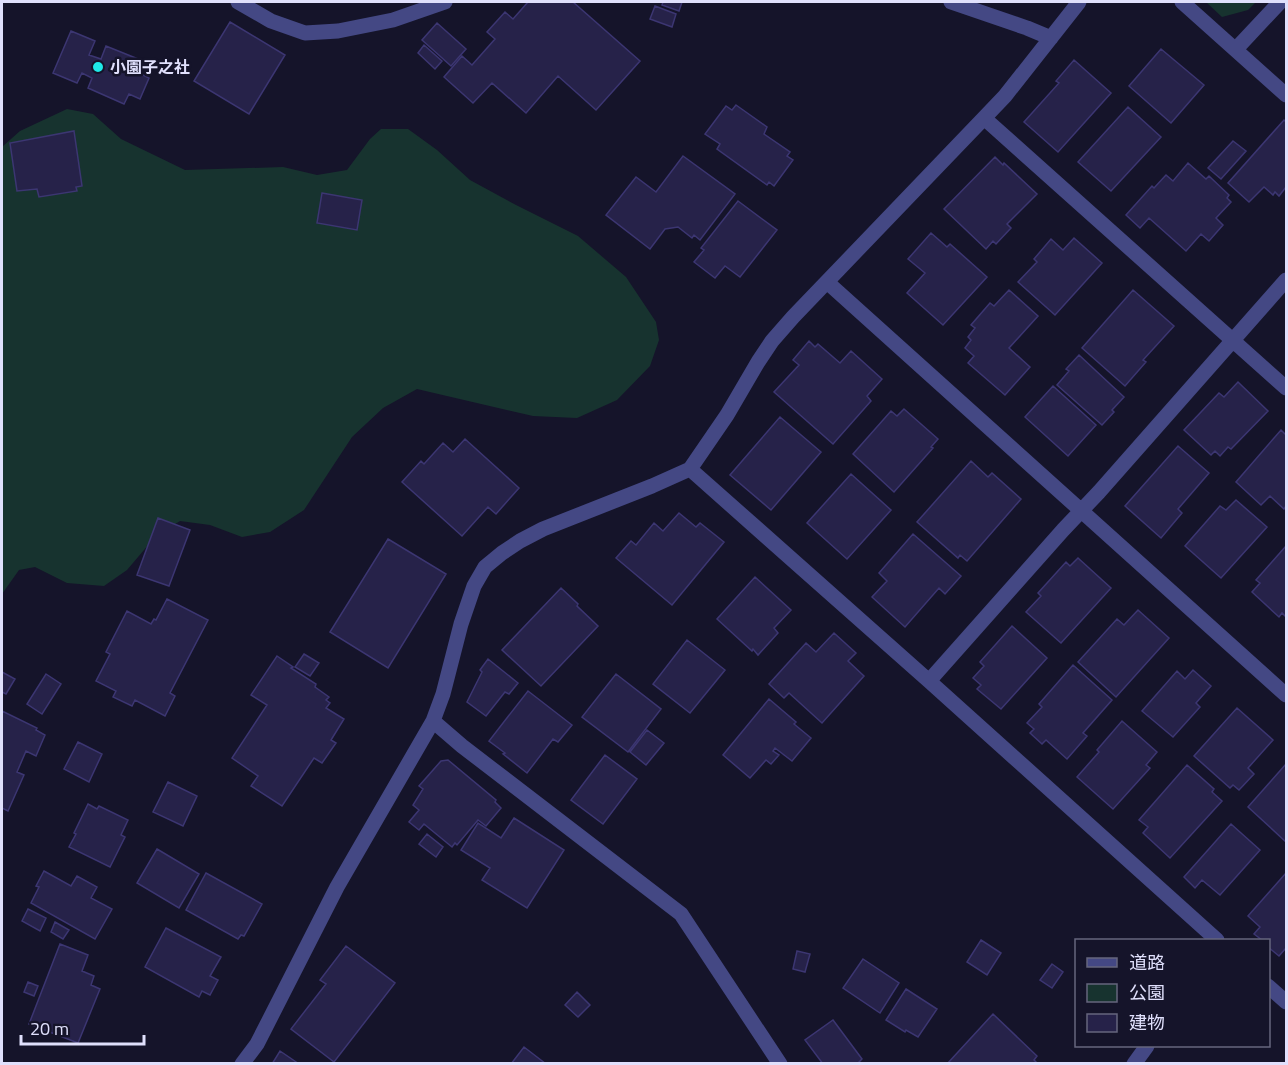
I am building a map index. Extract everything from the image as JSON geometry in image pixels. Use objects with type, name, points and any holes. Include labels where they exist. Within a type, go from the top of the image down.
[{"type":"street","points":[[238,2],[271,21],[305,33],[338,31],[393,20],[445,2]]},
{"type":"street","points":[[951,2],[1051,38]]},
{"type":"street","points":[[242,1064],[257,1044],[337,887],[433,721],[443,694],[461,624],[474,586],[485,567],[520,540],[543,529],[690,469],[772,342],[895,209],[1005,96],[1079,2]]},
{"type":"street","points":[[1182,2],[1287,94]]},
{"type":"street","points":[[1236,49],[1281,2]]},
{"type":"street","points":[[984,118],[1287,388]]},
{"type":"street","points":[[929,681],[1287,280]]},
{"type":"street","points":[[826,282],[1287,695]]},
{"type":"street","points":[[690,469],[1216,939]]},
{"type":"street","points":[[433,721],[462,746],[681,914],[780,1064]]},
{"type":"street","points":[[1270,987],[1287,1002]]},
{"type":"street","points":[[1134,1064],[1146,1047]]},
{"type":"green space","points":[[1206,2],[1256,2],[1248,10],[1222,17]]},
{"type":"green space","points":[[67,109],[93,114],[121,139],[185,170],[283,167],[317,175],[347,170],[370,139],[381,129],[408,129],[437,150],[470,180],[578,236],[626,277],[656,322],[659,340],[650,366],[617,400],[577,418],[533,416],[417,389],[383,408],[352,437],[304,510],[270,532],[242,537],[210,525],[180,521],[155,537],[127,570],[104,586],[67,583],[35,567],[19,570],[2,594],[2,147],[20,131]]},
{"type":"building","points":[[528,2],[573,2],[640,61],[596,110],[558,76],[526,113],[492,83],[473,103],[444,77],[462,56],[472,65],[495,39],[487,32],[505,12],[513,19]]},
{"type":"building","points":[[663,2],[682,2],[679,11],[662,5]]},
{"type":"building","points":[[655,6],[676,14],[672,27],[650,19]]},
{"type":"building","points":[[230,22],[285,55],[249,114],[194,81]]},
{"type":"building","points":[[437,23],[466,49],[451,66],[422,40]]},
{"type":"building","name":"小園子之社","points":[[71,31],[95,41],[89,55],[101,59],[106,46],[143,61],[137,72],[149,78],[140,99],[129,94],[124,104],[88,88],[92,78],[82,73],[77,83],[53,73]]},
{"type":"building","points":[[424,45],[442,61],[435,69],[418,53]]},
{"type":"building","points":[[1161,49],[1204,85],[1171,123],[1129,86]]},
{"type":"building","points":[[1074,60],[1111,93],[1058,152],[1024,122],[1059,83],[1056,81]]},
{"type":"building","points":[[736,105],[767,127],[764,134],[790,152],[787,156],[793,160],[774,186],[769,182],[767,185],[717,149],[720,144],[705,134],[726,106],[732,110]]},
{"type":"building","points":[[1128,107],[1161,137],[1111,191],[1078,162]]},
{"type":"building","points":[[1284,120],[1286,122],[1286,187],[1279,196],[1275,192],[1273,195],[1264,187],[1249,202],[1228,183]]},
{"type":"building","points":[[74,131],[82,186],[76,187],[77,191],[39,197],[37,189],[17,191],[10,143]]},
{"type":"building","points":[[1233,141],[1246,151],[1221,179],[1208,168]]},
{"type":"building","points":[[683,156],[735,194],[700,240],[694,235],[692,238],[678,227],[665,229],[650,249],[606,215],[636,177],[656,192]]},
{"type":"building","points":[[995,157],[1037,194],[1007,224],[1011,228],[996,244],[993,241],[986,249],[944,209]]},
{"type":"building","points":[[1188,163],[1206,179],[1209,176],[1229,195],[1227,198],[1231,202],[1216,218],[1223,225],[1209,241],[1201,234],[1186,251],[1149,218],[1140,228],[1126,215],[1152,186],[1154,188],[1166,175],[1173,181]]},
{"type":"building","points":[[322,193],[362,200],[357,230],[317,223]]},
{"type":"building","points":[[738,201],[777,230],[740,277],[725,266],[715,278],[694,262],[704,250],[701,248]]},
{"type":"building","points":[[931,233],[947,247],[950,244],[987,277],[943,325],[907,293],[925,273],[908,259]]},
{"type":"building","points":[[1074,238],[1102,263],[1055,315],[1018,282],[1037,262],[1034,259],[1051,239],[1063,250]]},
{"type":"building","points":[[1009,290],[1038,316],[1009,348],[1030,367],[1005,395],[968,363],[974,356],[965,348],[971,340],[968,337],[975,328],[971,325],[990,303],[994,306]]},
{"type":"building","points":[[1133,290],[1174,326],[1143,360],[1146,362],[1125,386],[1082,348]]},
{"type":"building","points":[[809,341],[815,347],[818,344],[840,363],[851,351],[882,379],[867,396],[871,401],[833,444],[774,392],[799,365],[793,360]]},
{"type":"building","points":[[1079,355],[1124,397],[1102,425],[1057,385],[1069,371],[1066,369]]},
{"type":"building","points":[[1238,382],[1268,411],[1231,449],[1228,447],[1220,456],[1215,451],[1211,455],[1184,430],[1219,393],[1224,397]]},
{"type":"building","points":[[1053,386],[1096,425],[1068,456],[1025,417]]},
{"type":"building","points":[[904,409],[938,439],[931,447],[933,448],[894,492],[853,454],[891,411],[897,416]]},
{"type":"building","points":[[780,417],[821,452],[771,510],[730,475]]},
{"type":"building","points":[[1281,430],[1286,435],[1286,506],[1284,509],[1270,496],[1261,505],[1236,482]]},
{"type":"building","points":[[465,439],[519,488],[496,514],[488,507],[462,536],[402,482],[421,461],[424,464],[443,443],[453,452]]},
{"type":"building","points":[[1178,446],[1209,473],[1178,509],[1182,513],[1161,538],[1125,506]]},
{"type":"building","points":[[971,461],[988,477],[992,473],[1021,499],[967,561],[960,555],[958,558],[917,522]]},
{"type":"building","points":[[851,474],[891,510],[847,559],[807,523]]},
{"type":"building","points":[[1236,500],[1267,527],[1221,578],[1185,546],[1220,506],[1226,510]]},
{"type":"building","points":[[679,513],[696,527],[700,523],[724,542],[672,605],[616,558],[631,541],[636,545],[654,523],[663,531]]},
{"type":"building","points":[[158,518],[190,530],[169,586],[137,575]]},
{"type":"building","points":[[913,534],[961,576],[945,594],[939,588],[905,627],[872,597],[887,581],[879,573]]},
{"type":"building","points":[[388,539],[446,574],[388,668],[330,632]]},
{"type":"building","points":[[1286,546],[1286,617],[1282,613],[1279,617],[1252,592],[1260,583],[1256,580]]},
{"type":"building","points":[[1078,558],[1111,588],[1061,643],[1026,612],[1041,596],[1038,593],[1066,562],[1070,566]]},
{"type":"building","points":[[755,577],[791,610],[774,628],[778,633],[758,655],[717,619]]},
{"type":"building","points":[[561,588],[598,626],[541,686],[502,650]]},
{"type":"building","points":[[167,599],[208,620],[170,693],[175,696],[165,716],[135,700],[132,706],[113,697],[116,691],[96,681],[110,654],[106,652],[127,611],[151,624],[154,619],[156,620]]},
{"type":"building","points":[[1138,610],[1169,638],[1116,697],[1078,662],[1117,619],[1124,625]]},
{"type":"building","points":[[1012,626],[1047,658],[1001,709],[977,689],[981,685],[973,678],[984,666],[980,662]]},
{"type":"building","points":[[834,633],[856,653],[848,661],[864,676],[822,723],[789,693],[784,698],[769,684],[806,643],[816,652]]},
{"type":"building","points":[[687,640],[725,670],[690,713],[653,684]]},
{"type":"building","points":[[304,654],[319,663],[310,676],[295,667]]},
{"type":"building","points":[[277,656],[316,684],[315,687],[329,697],[326,700],[330,703],[326,708],[344,719],[331,740],[336,743],[322,763],[314,758],[282,806],[251,786],[258,776],[232,758],[267,705],[251,695]]},
{"type":"building","points":[[488,659],[518,683],[509,694],[505,692],[486,716],[467,702],[482,672],[480,670]]},
{"type":"building","points":[[1073,665],[1112,700],[1083,733],[1087,736],[1067,759],[1046,740],[1042,744],[1030,733],[1034,729],[1027,723],[1042,707],[1039,704]]},
{"type":"building","points":[[1193,670],[1211,686],[1196,703],[1200,707],[1173,737],[1142,711],[1177,671],[1185,679]]},
{"type":"building","points":[[2,672],[15,679],[6,694],[2,692]]},
{"type":"building","points":[[46,674],[61,684],[42,714],[27,704]]},
{"type":"building","points":[[616,674],[661,709],[628,752],[582,717]]},
{"type":"building","points":[[528,691],[572,725],[558,742],[553,739],[527,773],[489,741]]},
{"type":"building","points":[[769,699],[811,738],[792,761],[775,748],[773,751],[779,755],[771,764],[766,760],[750,778],[723,755]]},
{"type":"building","points":[[1237,708],[1273,740],[1248,768],[1254,774],[1239,790],[1233,785],[1230,788],[1194,756]]},
{"type":"building","points":[[2,711],[37,728],[36,730],[45,735],[36,756],[26,751],[17,772],[24,775],[8,811],[2,808]]},
{"type":"building","points":[[1122,721],[1157,752],[1146,765],[1150,768],[1113,809],[1077,777]]},
{"type":"building","points":[[647,730],[664,743],[646,765],[630,752]]},
{"type":"building","points":[[78,742],[102,754],[89,782],[64,769]]},
{"type":"building","points":[[605,755],[637,779],[603,824],[571,800]]},
{"type":"building","points":[[448,760],[496,800],[495,802],[501,808],[486,826],[478,820],[457,845],[455,843],[452,847],[424,824],[419,830],[409,822],[419,810],[413,805],[423,789],[419,786],[441,761]]},
{"type":"building","points":[[1286,764],[1286,842],[1248,807]]},
{"type":"building","points":[[1187,765],[1214,789],[1212,792],[1222,801],[1170,858],[1143,833],[1148,827],[1139,820]]},
{"type":"building","points":[[168,782],[197,796],[183,826],[153,812]]},
{"type":"building","points":[[88,804],[97,809],[99,806],[128,820],[121,835],[125,837],[110,867],[69,847]]},
{"type":"building","points":[[514,818],[564,850],[527,908],[482,880],[490,868],[461,850],[478,823],[501,838]]},
{"type":"building","points":[[1231,824],[1260,850],[1220,895],[1202,880],[1195,888],[1184,877]]},
{"type":"building","points":[[427,834],[443,847],[436,857],[419,844]]},
{"type":"building","points":[[157,849],[199,874],[179,908],[137,883]]},
{"type":"building","points":[[44,871],[71,886],[77,876],[97,887],[91,898],[112,909],[95,939],[31,903]]},
{"type":"building","points":[[206,873],[262,904],[244,936],[241,935],[238,939],[186,910]]},
{"type":"building","points":[[1286,873],[1286,948],[1279,956],[1270,949],[1270,939],[1261,939],[1254,934],[1260,927],[1248,916]]},
{"type":"building","points":[[28,909],[46,918],[40,931],[22,921]]},
{"type":"building","points":[[55,922],[69,930],[63,939],[51,932]]},
{"type":"building","points":[[166,928],[221,957],[210,976],[218,980],[210,995],[202,991],[199,997],[145,967]]},
{"type":"building","points":[[981,940],[1001,953],[987,975],[967,962]]},
{"type":"building","points":[[60,944],[88,955],[82,971],[94,976],[91,985],[100,989],[78,1043],[29,1024]]},
{"type":"building","points":[[346,946],[395,983],[334,1062],[291,1029],[326,984],[320,980]]},
{"type":"building","points":[[797,951],[810,954],[805,972],[793,969]]},
{"type":"building","points":[[863,959],[899,983],[880,1013],[843,988]]},
{"type":"building","points":[[1052,964],[1063,972],[1052,988],[1040,980]]},
{"type":"building","points":[[28,982],[38,986],[34,996],[24,992]]},
{"type":"building","points":[[906,989],[937,1009],[918,1037],[886,1020]]},
{"type":"building","points":[[577,992],[590,1005],[578,1017],[565,1005]]},
{"type":"building","points":[[993,1014],[1037,1056],[1034,1060],[1038,1064],[947,1064]]},
{"type":"building","points":[[833,1020],[862,1059],[857,1064],[823,1064],[805,1040]]},
{"type":"building","points":[[524,1047],[546,1064],[511,1064]]},
{"type":"building","points":[[280,1051],[299,1064],[272,1064]]},
{"type":"place","name":"小園子之社","points":[[98,67]]}]
